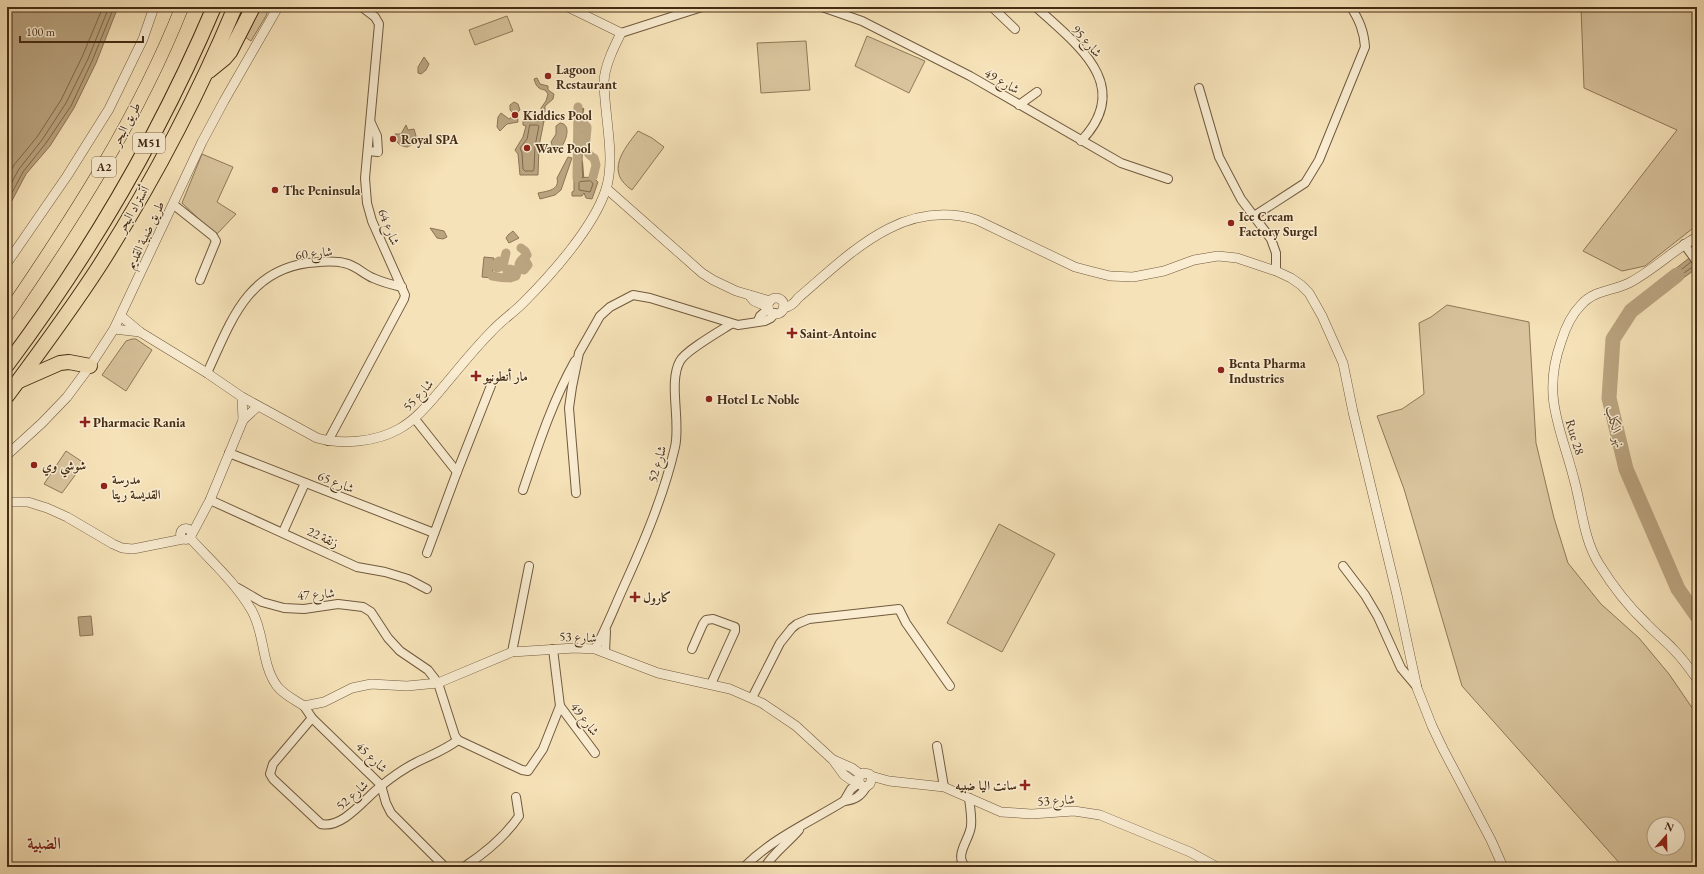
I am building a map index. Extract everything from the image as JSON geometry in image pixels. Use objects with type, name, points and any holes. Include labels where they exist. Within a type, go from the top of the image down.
[{"type":"highway","name":"طريق البحر","points":[[7,316],[104,167],[154,71],[182,7]]},
{"type":"highway","name":"أتستراد البحر","points":[[7,365],[72,272],[116,203],[165,113],[214,7]]},
{"type":"highway","name":"أتستراد البحر","points":[[7,396],[88,282],[118,235],[179,128],[206,74],[235,7]]},
{"type":"highway","points":[[206,74],[226,58],[253,7]]},
{"type":"highway","points":[[17,382],[60,363],[69,362],[90,366]]},
{"type":"street","name":"طريق البحر","points":[[7,263],[67,176],[109,109],[143,39],[154,7]]},
{"type":"street","name":"طريق ضبية القديم","points":[[7,455],[42,423],[67,397],[90,366],[114,329],[174,205],[202,142],[224,100],[278,7]]},
{"type":"street","name":"شارع 64","points":[[328,441],[405,295],[380,240],[368,203],[365,178],[379,24],[375,17],[362,7]]},
{"type":"street","points":[[568,7],[621,33],[702,7]]},
{"type":"street","name":"شارع 49","points":[[822,7],[862,21],[970,76],[1121,164],[1168,179]]},
{"type":"street","points":[[992,7],[1015,29]]},
{"type":"street","name":"شارع 95","points":[[1036,7],[1084,52],[1093,64],[1102,86],[1103,99],[1100,113],[1092,130],[1081,141]]},
{"type":"street","points":[[1254,216],[1305,183],[1319,160],[1365,47],[1364,33],[1351,7]]},
{"type":"street","name":"شارع 55","points":[[121,316],[140,332],[207,373],[242,397],[299,429],[328,441],[344,442],[380,438],[398,430],[415,419],[492,331],[522,304],[551,274],[594,217],[606,189],[609,161],[604,80],[608,64],[621,33]]},
{"type":"street","points":[[1199,88],[1219,157],[1241,199],[1273,245],[1276,253],[1276,271]]},
{"type":"street","points":[[1019,105],[1037,92]]},
{"type":"street","points":[[606,189],[702,273],[724,286],[749,295],[754,301],[780,312],[782,305]]},
{"type":"street","points":[[174,205],[213,236],[216,241],[200,280]]},
{"type":"street","points":[[523,490],[554,402],[600,316],[610,307],[634,296],[650,298],[731,324],[745,325],[758,321],[760,316],[770,307],[775,298],[782,305],[789,307],[795,303],[798,298],[846,257],[873,236],[884,230],[912,219],[948,215],[962,216],[977,220],[1075,267],[1110,276],[1133,277],[1149,275],[1194,260],[1218,256],[1237,258],[1276,271],[1301,285],[1309,293],[1322,316],[1343,363],[1352,412],[1396,588],[1417,688],[1443,749],[1491,840],[1503,867]]},
{"type":"street","name":"Rue 28","points":[[1697,237],[1684,244],[1657,265],[1629,283],[1593,295],[1581,304],[1572,316],[1564,333],[1555,358],[1552,384],[1554,408],[1572,471],[1584,529],[1598,562],[1626,602],[1645,623],[1674,650],[1697,679]]},
{"type":"street","points":[[1684,244],[1695,259]]},
{"type":"street","name":"شارع 60","points":[[207,373],[228,328],[244,300],[262,282],[295,265],[330,261],[352,265],[372,278],[402,287]]},
{"type":"street","name":"شارع 52","points":[[595,649],[606,628],[648,532],[675,447],[678,420],[676,393],[677,368],[683,356],[731,324]]},
{"type":"street","name":"شارع 55","points":[[114,329],[140,332]]},
{"type":"street","points":[[576,493],[570,401],[579,353]]},
{"type":"street","points":[[427,553],[492,383]]},
{"type":"street","points":[[242,397],[244,420]]},
{"type":"street","points":[[7,502],[28,502],[47,508],[89,529],[122,548],[133,549],[167,543],[187,534],[205,510],[244,420],[258,406]]},
{"type":"street","points":[[415,419],[457,472]]},
{"type":"street","name":"شارع 65","points":[[229,453],[434,533]]},
{"type":"street","points":[[283,532],[305,483]]},
{"type":"street","name":"زنقة 22","points":[[210,500],[357,567],[385,572],[408,579],[427,590]]},
{"type":"street","points":[[187,534],[222,573],[238,588],[257,623],[267,664],[273,680],[286,694],[304,706]]},
{"type":"street","points":[[512,652],[529,566]]},
{"type":"street","points":[[1343,566],[1365,595],[1378,617],[1401,668],[1417,688]]},
{"type":"street","name":"شارع 47","points":[[238,588],[262,602],[284,608],[304,608],[330,604],[363,607],[371,612],[388,638],[400,651],[428,670],[438,683]]},
{"type":"street","points":[[752,698],[780,643],[797,624],[809,619],[899,609],[906,623],[950,686]]},
{"type":"street","points":[[692,648],[706,620],[713,620],[735,628],[711,684]]},
{"type":"street","name":"شارع 52","points":[[605,652],[606,628]]},
{"type":"street","name":"شارع 49","points":[[553,649],[560,706],[595,753]]},
{"type":"street","name":"شارع 53","points":[[304,706],[324,702],[352,688],[371,684],[407,686],[438,683],[512,652],[553,649],[595,649],[658,674],[711,684],[730,689],[752,698],[781,715],[833,760],[844,775],[851,780],[861,784],[880,786],[890,781]]},
{"type":"street","points":[[438,683],[455,736],[458,740],[522,770],[528,771],[543,749],[560,706]]},
{"type":"street","name":"شارع 45","points":[[304,706],[312,718],[381,785],[386,803],[391,813],[445,867]]},
{"type":"street","name":"شارع 52","points":[[312,718],[274,764],[270,774],[273,779],[321,824],[327,825],[341,821],[381,785],[415,763],[448,748],[458,740]]},
{"type":"street","points":[[938,746],[944,787]]},
{"type":"street","name":"شارع 53","points":[[833,760],[856,770],[861,784]]},
{"type":"street","name":"شارع 53","points":[[861,784],[872,780],[871,776],[890,781],[944,787],[995,810],[1014,814],[1074,811],[1100,815],[1170,844],[1217,867]]},
{"type":"street","points":[[744,867],[757,854],[772,843],[844,801],[861,784],[864,792],[855,799],[844,801]]},
{"type":"street","points":[[464,867],[482,855],[513,825],[519,816],[516,797]]},
{"type":"street","points":[[966,867],[963,865],[961,856],[971,826],[969,798]]},
{"type":"street","points":[[765,867],[770,859],[789,842],[802,826]]},
{"type":"shaded area","points":[[259,7],[269,7],[266,16],[251,41],[245,37]]},
{"type":"shaded area","points":[[1581,7],[1697,7],[1697,225],[1645,266],[1622,271],[1583,251],[1677,130],[1584,88]]},
{"type":"shaded area","points":[[507,16],[513,31],[475,45],[469,30]]},
{"type":"shaded area","points":[[867,36],[925,61],[909,93],[855,66]]},
{"type":"shaded area","points":[[806,41],[810,90],[761,93],[757,43]]},
{"type":"shaded area","points":[[638,131],[652,138],[664,147],[632,190],[619,176],[618,168],[622,153]]},
{"type":"shaded area","points":[[202,154],[233,167],[217,202],[236,214],[216,235],[182,203]]},
{"type":"shaded area","points":[[1447,305],[1529,322],[1536,443],[1554,518],[1568,563],[1601,604],[1639,638],[1669,674],[1697,715],[1697,867],[1623,867],[1462,686],[1404,489],[1377,416],[1402,409],[1424,394],[1419,323],[1431,317]]},
{"type":"shaded area","points":[[136,339],[152,350],[126,391],[102,375],[126,341]]},
{"type":"shaded area","points":[[66,451],[84,463],[62,493],[44,484]]},
{"type":"shaded area","points":[[999,524],[1055,554],[1002,652],[947,623]]},
{"type":"water","points":[[7,7],[118,7],[96,63],[74,108],[50,146],[26,174],[7,210]]},
{"type":"water","points":[[424,57],[429,64],[426,70],[421,74],[418,73],[418,67]]},
{"type":"water","points":[[537,78],[540,84],[548,86],[548,90],[554,94],[553,99],[545,106],[545,112],[541,112],[541,108],[546,101],[548,94],[545,90],[539,88],[534,79]]},
{"type":"water","name":"Kiddies Pool","points":[[514,102],[518,104],[520,110],[517,113],[518,122],[507,124],[500,131],[497,127],[498,117],[501,113],[509,119],[512,117],[513,113],[510,110],[510,105]]},
{"type":"water","name":"Wave Pool","points":[[523,121],[544,121],[539,146],[538,175],[520,175],[518,154],[515,150],[523,137],[526,126],[523,125]]},
{"type":"water","points":[[560,123],[566,126],[567,134],[561,147],[553,148],[551,142],[556,134],[556,126]]},
{"type":"water","points":[[406,125],[408,130],[414,129],[416,136],[413,144],[407,147],[398,143],[395,134],[401,134]]},
{"type":"water","points":[[568,157],[572,158],[561,190],[555,195],[540,199],[538,193],[546,192],[557,185],[557,178]]},
{"type":"water","points":[[593,177],[598,182],[592,199],[586,198],[584,193],[582,196],[572,196],[572,192],[574,191],[574,178]]},
{"type":"water","points":[[430,228],[444,231],[447,237],[443,239],[437,238]]},
{"type":"water","points":[[513,231],[519,238],[509,243],[506,238]]},
{"type":"water","points":[[1697,252],[1697,268],[1664,292],[1657,283]]},
{"type":"water","points":[[484,257],[494,258],[492,278],[482,277]]},
{"type":"water","points":[[91,616],[93,635],[80,636],[78,617]]},
{"type":"waterway","points":[[577,178],[578,107]]},
{"type":"waterway","points":[[580,109],[581,117]]},
{"type":"waterway","points":[[583,109],[580,125],[583,136],[580,152],[583,177]]},
{"type":"waterway","points":[[583,123],[587,127],[586,149],[587,152],[594,158],[596,165],[593,177]]},
{"type":"waterway","points":[[580,129],[582,149],[580,177]]},
{"type":"waterway","points":[[492,276],[508,278],[510,277],[513,275],[515,273],[510,269],[507,271],[508,277],[510,278],[516,276],[518,267],[519,266],[520,264],[521,262],[524,261],[527,265],[524,269],[519,268],[519,267],[519,265],[520,263],[521,261],[523,259],[528,265],[524,270],[519,268],[519,266],[519,264],[521,260],[527,255],[521,248]]},
{"type":"waterway","points":[[499,261],[495,265],[497,268],[503,266],[506,253]]},
{"type":"waterway","name":"نهر الكلب","points":[[1677,275],[1631,311],[1613,339],[1609,398],[1626,469],[1678,589],[1697,616]]},
{"type":"place","name":"Lagoon Restaurant","points":[[548,76]]},
{"type":"place","name":"Kiddies Pool","points":[[515,115]]},
{"type":"place","name":"Royal SPA","points":[[393,139]]},
{"type":"place","name":"Wave Pool","points":[[527,148]]},
{"type":"place","name":"The Peninsula","points":[[275,190]]},
{"type":"place","name":"Ice Cream Factory Surgel","points":[[1231,223]]},
{"type":"place","name":"Saint-Antoine","points":[[792,333]]},
{"type":"place","name":"Benta Pharma Industries","points":[[1221,370]]},
{"type":"place","name":"مار أنطونيو","points":[[476,376]]},
{"type":"place","name":"Hotel Le Noble","points":[[709,399]]},
{"type":"place","name":"Pharmacie Rania","points":[[85,422]]},
{"type":"place","name":"شوشي وي","points":[[34,465]]},
{"type":"place","name":"مدرسة القديسة ريتا","points":[[104,486]]},
{"type":"place","name":"كارول","points":[[635,597]]},
{"type":"place","name":"سانت اليا ضبيه","points":[[1025,785]]},
{"type":"district","name":"الضبية","points":[[44,843]]}]
